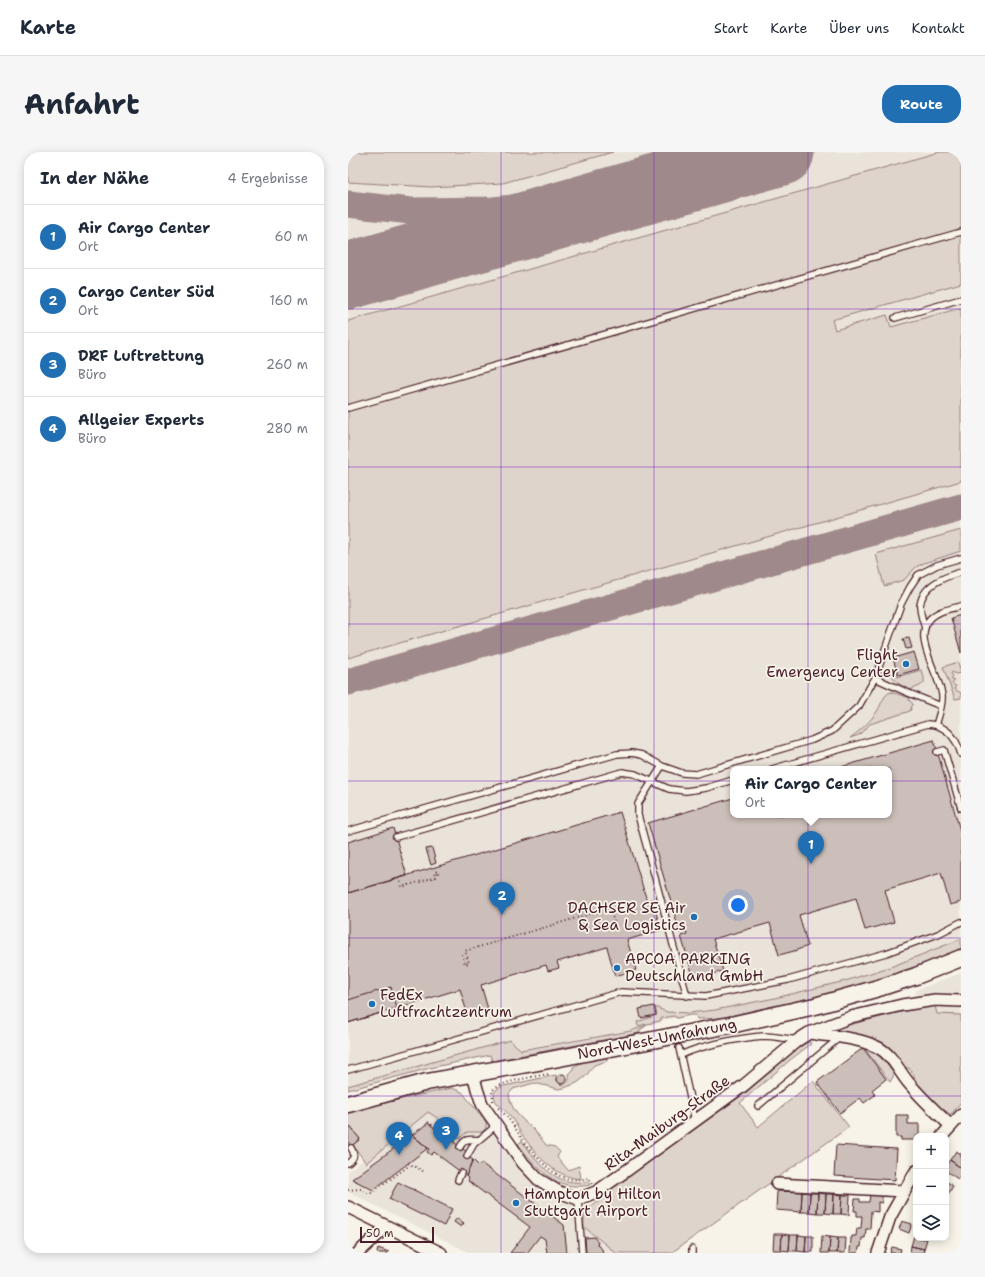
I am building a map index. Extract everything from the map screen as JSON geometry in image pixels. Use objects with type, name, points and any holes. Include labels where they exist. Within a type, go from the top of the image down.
[{"type":"main road","name":"Nord-West-Umfahrung","points":[[348,1104],[427,1082],[735,1024],[815,1006],[916,976],[961,958]]},
{"type":"street","name":"Rita-Maiburg-Straße","points":[[578,1199],[596,1192],[743,1086],[798,1040],[810,1033],[851,1017],[902,1004],[935,1000],[961,1001]]},
{"type":"street","points":[[810,1033],[868,1043],[880,1048],[890,1057],[917,1092],[951,1126]]},
{"type":"street","points":[[473,1073],[482,1104],[523,1162],[538,1179],[559,1192],[578,1199]]},
{"type":"street","points":[[945,1133],[961,1116]]},
{"type":"street","points":[[878,1253],[890,1217],[913,1176]]},
{"type":"street","points":[[778,1184],[904,1191]]},
{"type":"street","points":[[348,1207],[441,1253]]},
{"type":"street","points":[[358,1253],[386,1227]]},
{"type":"lane","points":[[348,408],[961,232]]},
{"type":"lane","points":[[895,318],[961,299]]},
{"type":"lane","points":[[348,831],[617,754],[632,753],[642,755],[662,766],[682,773],[696,774],[812,740],[832,731],[859,706],[875,678],[901,604],[918,575],[937,565],[961,558]]},
{"type":"lane","points":[[936,725],[941,706],[942,694],[925,651],[925,628],[920,607],[924,594],[935,582],[943,577],[961,572]]},
{"type":"lane","points":[[925,628],[929,621],[940,612],[961,606]]},
{"type":"lane","points":[[875,678],[941,706]]},
{"type":"lane","points":[[782,766],[928,724],[936,725],[949,732],[961,754]]},
{"type":"lane","points":[[937,752],[944,750],[961,808]]},
{"type":"lane","points":[[662,766],[638,804],[638,815],[687,996]]},
{"type":"lane","points":[[396,837],[622,772],[635,774],[669,789],[686,792],[730,781]]},
{"type":"lane","points":[[348,1070],[621,992],[706,996],[788,980],[886,953],[938,934],[961,922]]},
{"type":"lane","points":[[681,1055],[691,1050],[765,1036],[798,1040]]},
{"type":"lane","points":[[758,1106],[839,1038]]},
{"type":"lane","points":[[679,1048],[695,1121]]},
{"type":"lane","points":[[467,1156],[474,1144],[492,1129],[495,1122]]},
{"type":"lane","points":[[461,1147],[463,1142],[468,1139],[479,1140]]},
{"type":"lane","points":[[348,1163],[354,1156],[354,1152],[351,1148]]},
{"type":"lane","points":[[458,1180],[461,1173]]},
{"type":"lane","points":[[578,1199],[582,1253]]},
{"type":"path","points":[[399,878],[402,887],[436,877],[434,872],[438,871],[439,876]]},
{"type":"path","points":[[462,954],[465,964],[469,962],[465,951],[610,908],[614,922]]},
{"type":"path","points":[[494,1102],[492,1091],[502,1084],[555,1073]]},
{"type":"path","points":[[496,1107],[507,1115],[525,1143],[547,1167],[562,1177],[573,1180],[589,1178],[596,1192]]},
{"type":"path","points":[[428,1122],[461,1147]]},
{"type":"path","points":[[348,1190],[361,1189],[367,1193],[370,1193],[409,1164],[423,1171]]},
{"type":"shaded area","points":[[348,152],[961,152],[961,939],[936,953],[886,973],[713,1015],[690,1016],[677,1019],[674,1018],[630,1031],[583,1038],[495,1056],[488,1053],[422,1067],[348,1088]]},
{"type":"shaded area","points":[[348,152],[613,152],[503,183],[431,187],[348,182]]},
{"type":"shaded area","points":[[939,152],[961,152],[961,230],[348,407],[348,321]]},
{"type":"shaded area","points":[[961,234],[961,283],[832,320],[835,330],[887,315],[891,327],[961,308],[961,481],[348,658],[348,410]]},
{"type":"shaded area","points":[[961,530],[961,551],[924,563],[916,567],[904,580],[884,586],[876,554]]},
{"type":"shaded area","points":[[958,662],[961,673],[956,674],[952,672],[951,674],[953,676],[951,679],[954,681],[952,684],[956,686],[954,689],[961,693],[961,698],[955,699],[943,667]]},
{"type":"shaded area","points":[[895,670],[897,677],[921,670],[924,677],[924,683],[913,688],[912,690],[904,687],[896,681],[890,671]]},
{"type":"shaded area","points":[[891,692],[910,698],[909,700],[913,704],[910,711],[870,724],[859,735],[850,738],[869,722],[885,697]]},
{"type":"shaded area","points":[[961,939],[961,948],[942,957],[845,990],[721,1018],[697,1019],[696,1015],[677,1018],[674,1016],[662,1018],[660,1021],[638,1026],[637,1022],[657,1015],[655,1007],[667,1012],[689,1013],[715,1010],[775,998],[845,981],[893,966]]},
{"type":"shaded area","points":[[961,973],[961,1100],[920,1073],[916,990]]},
{"type":"shaded area","points":[[935,1006],[937,1014],[961,1015],[961,1102],[950,1114],[936,1104],[920,1089],[916,1084],[914,1075],[909,1068],[905,1068],[838,1034],[837,1028],[905,1011]]},
{"type":"shaded area","points":[[647,1025],[639,1031],[639,1033],[635,1034],[492,1061],[490,1055],[430,1068],[348,1090],[348,1086],[510,1040],[521,1050],[631,1031]]},
{"type":"shaded area","points":[[808,1042],[811,1044],[740,1103],[758,1127],[813,1081],[849,1127],[671,1253],[616,1253],[584,1227],[586,1210],[601,1200],[600,1197],[748,1091],[793,1051]]},
{"type":"shaded area","points":[[866,1045],[879,1051],[895,1073],[890,1082],[865,1049]]},
{"type":"shaded area","points":[[606,1057],[607,1061],[594,1065],[586,1076],[577,1083],[564,1088],[559,1089],[534,1083],[513,1089],[509,1094],[512,1105],[520,1117],[534,1130],[546,1145],[555,1147],[560,1152],[557,1157],[568,1170],[579,1166],[581,1179],[562,1174],[546,1163],[532,1149],[511,1117],[496,1102],[494,1094],[497,1089],[504,1086],[556,1075],[557,1081],[560,1084],[565,1084],[569,1081],[569,1074],[573,1070],[573,1067],[587,1060]]},
{"type":"shaded area","points":[[452,1088],[462,1092],[486,1122],[486,1128],[482,1132],[467,1132],[459,1139],[437,1123],[439,1119],[428,1112],[366,1163],[353,1145],[360,1139],[350,1126],[348,1128],[348,1113],[370,1106]]},
{"type":"shaded area","points":[[429,1110],[484,1123],[486,1122],[509,1155],[534,1181],[550,1193],[574,1206],[576,1224],[584,1227],[616,1253],[470,1253],[348,1192],[348,1171]]},
{"type":"shaded area","points":[[522,1141],[537,1161],[550,1173],[565,1180],[589,1182],[590,1185],[567,1185],[548,1176],[532,1162],[518,1144]]},
{"type":"building","points":[[961,615],[961,653],[951,618]]},
{"type":"building","points":[[909,638],[912,648],[906,649],[903,639]]},
{"type":"building","name":"Flight Emergency Center","points":[[914,652],[919,669],[898,675],[893,658]]},
{"type":"building","points":[[934,740],[961,834],[961,902],[950,905],[941,873],[885,890],[894,922],[865,930],[856,898],[799,915],[808,946],[794,951],[779,955],[770,923],[713,939],[723,971],[694,979],[681,936],[687,934],[686,931],[680,933],[648,823],[730,799],[730,818],[892,818],[892,766],[844,766]]},
{"type":"building","points":[[620,812],[647,901],[652,899],[661,930],[627,940],[636,970],[615,976],[607,947],[557,962],[559,968],[548,971],[546,965],[481,985],[488,1009],[468,1016],[460,989],[397,1008],[399,1014],[390,1018],[387,1011],[348,1023],[348,893]]},
{"type":"building","points":[[393,828],[407,876],[348,893],[348,842]]},
{"type":"building","points":[[432,848],[436,863],[431,865],[426,849]]},
{"type":"building","name":"FedEx Luftfrachtzentrum","points":[[391,987],[397,1008],[348,1023],[348,1000]]},
{"type":"building","points":[[654,1006],[656,1015],[641,1018],[639,1009]]},
{"type":"building","points":[[863,1048],[886,1079],[872,1090],[875,1095],[864,1103],[860,1098],[840,1113],[817,1082]]},
{"type":"building","points":[[560,1074],[564,1074],[566,1075],[566,1083],[560,1084],[557,1081],[557,1077]]},
{"type":"building","points":[[896,1115],[908,1115],[908,1124],[919,1124],[919,1133],[913,1133],[913,1140],[901,1140],[901,1137],[896,1137]]},
{"type":"building","points":[[428,1123],[467,1152],[465,1154],[473,1160],[466,1176],[434,1152],[431,1155],[427,1152],[429,1149],[412,1135]]},
{"type":"building","points":[[350,1127],[360,1139],[349,1148],[348,1128]]},
{"type":"building","points":[[412,1135],[428,1148],[373,1190],[352,1179]]},
{"type":"building","points":[[836,1145],[897,1149],[895,1180],[834,1176]]},
{"type":"building","points":[[956,1151],[961,1154],[961,1168],[950,1160]]},
{"type":"building","name":"Hampton by Hilton Stuttgart Airport","points":[[473,1160],[479,1166],[481,1163],[564,1225],[567,1253],[547,1253],[545,1239],[540,1236],[527,1253],[510,1253],[530,1227],[468,1181],[469,1179],[466,1176]]},
{"type":"building","points":[[950,1160],[961,1168],[961,1175],[958,1179],[949,1173]]},
{"type":"building","points":[[398,1182],[452,1209],[444,1226],[389,1199]]},
{"type":"building","points":[[949,1183],[953,1186],[949,1192]]},
{"type":"building","points":[[777,1191],[802,1192],[801,1212],[776,1210]]},
{"type":"building","points":[[802,1192],[810,1193],[809,1212],[801,1212]]},
{"type":"building","points":[[810,1193],[818,1193],[817,1213],[809,1212]]},
{"type":"building","points":[[818,1193],[826,1194],[825,1213],[817,1213]]},
{"type":"building","points":[[826,1194],[834,1194],[833,1214],[825,1213]]},
{"type":"building","points":[[834,1194],[842,1195],[841,1214],[833,1214]]},
{"type":"building","points":[[870,1194],[882,1195],[882,1203],[878,1202],[878,1212],[871,1211],[870,1229],[866,1229],[865,1238],[862,1238],[861,1247],[859,1247],[858,1253],[850,1253],[851,1238],[852,1236],[856,1236],[857,1228],[861,1228],[862,1216],[857,1216],[857,1211],[854,1211],[855,1199],[860,1199],[860,1202],[869,1202]]},
{"type":"building","points":[[842,1195],[850,1195],[849,1215],[841,1214]]},
{"type":"building","points":[[457,1218],[464,1223],[461,1227],[454,1222]]},
{"type":"building","points":[[902,1221],[912,1224],[909,1233],[899,1229]]},
{"type":"building","points":[[774,1234],[782,1234],[781,1250],[773,1250]]},
{"type":"building","points":[[782,1234],[790,1235],[789,1251],[781,1250]]},
{"type":"building","points":[[790,1235],[798,1235],[797,1251],[789,1251]]},
{"type":"building","points":[[798,1235],[806,1236],[805,1252],[797,1251]]},
{"type":"building","points":[[806,1236],[813,1236],[813,1252],[805,1252]]},
{"type":"building","points":[[822,1236],[830,1237],[829,1253],[821,1253]]},
{"type":"building","points":[[594,1237],[598,1242],[597,1245],[602,1249],[603,1253],[586,1253],[585,1238]]},
{"type":"building","points":[[830,1237],[838,1238],[837,1253],[829,1253]]},
{"type":"building","points":[[838,1238],[846,1238],[845,1253],[837,1253]]},
{"type":"building","points":[[913,1239],[913,1241],[926,1241],[924,1249],[911,1246]]},
{"type":"building","points":[[911,1246],[924,1249],[923,1253],[910,1253]]},
{"type":"building","points":[[892,1247],[901,1249],[900,1253],[890,1253]]},
{"type":"building","points":[[378,1248],[389,1252],[377,1253]]},
{"type":"taxiway","points":[[348,204],[411,211],[493,210],[629,196]]},
{"type":"taxiway","points":[[348,682],[961,507]]},
{"type":"runway","points":[[348,276],[781,152]]},
{"type":"place","name":"Flight Emergency Center","points":[[906,664]]},
{"type":"place","name":"Air Cargo Center","points":[[811,864]]},
{"type":"place","name":"Cargo Center Süd","points":[[502,915]]},
{"type":"place","name":"DACHSER SE Air & Sea Logistics","points":[[694,917]]},
{"type":"place","name":"APCOA PARKING Deutschland GmbH","points":[[617,968]]},
{"type":"place","name":"FedEx Luftfrachtzentrum","points":[[372,1004]]},
{"type":"place","name":"DRF Luftrettung","points":[[446,1150]]},
{"type":"place","name":"Allgeier Experts","points":[[399,1155]]},
{"type":"place","name":"Hampton by Hilton Stuttgart Airport","points":[[516,1203]]}]
